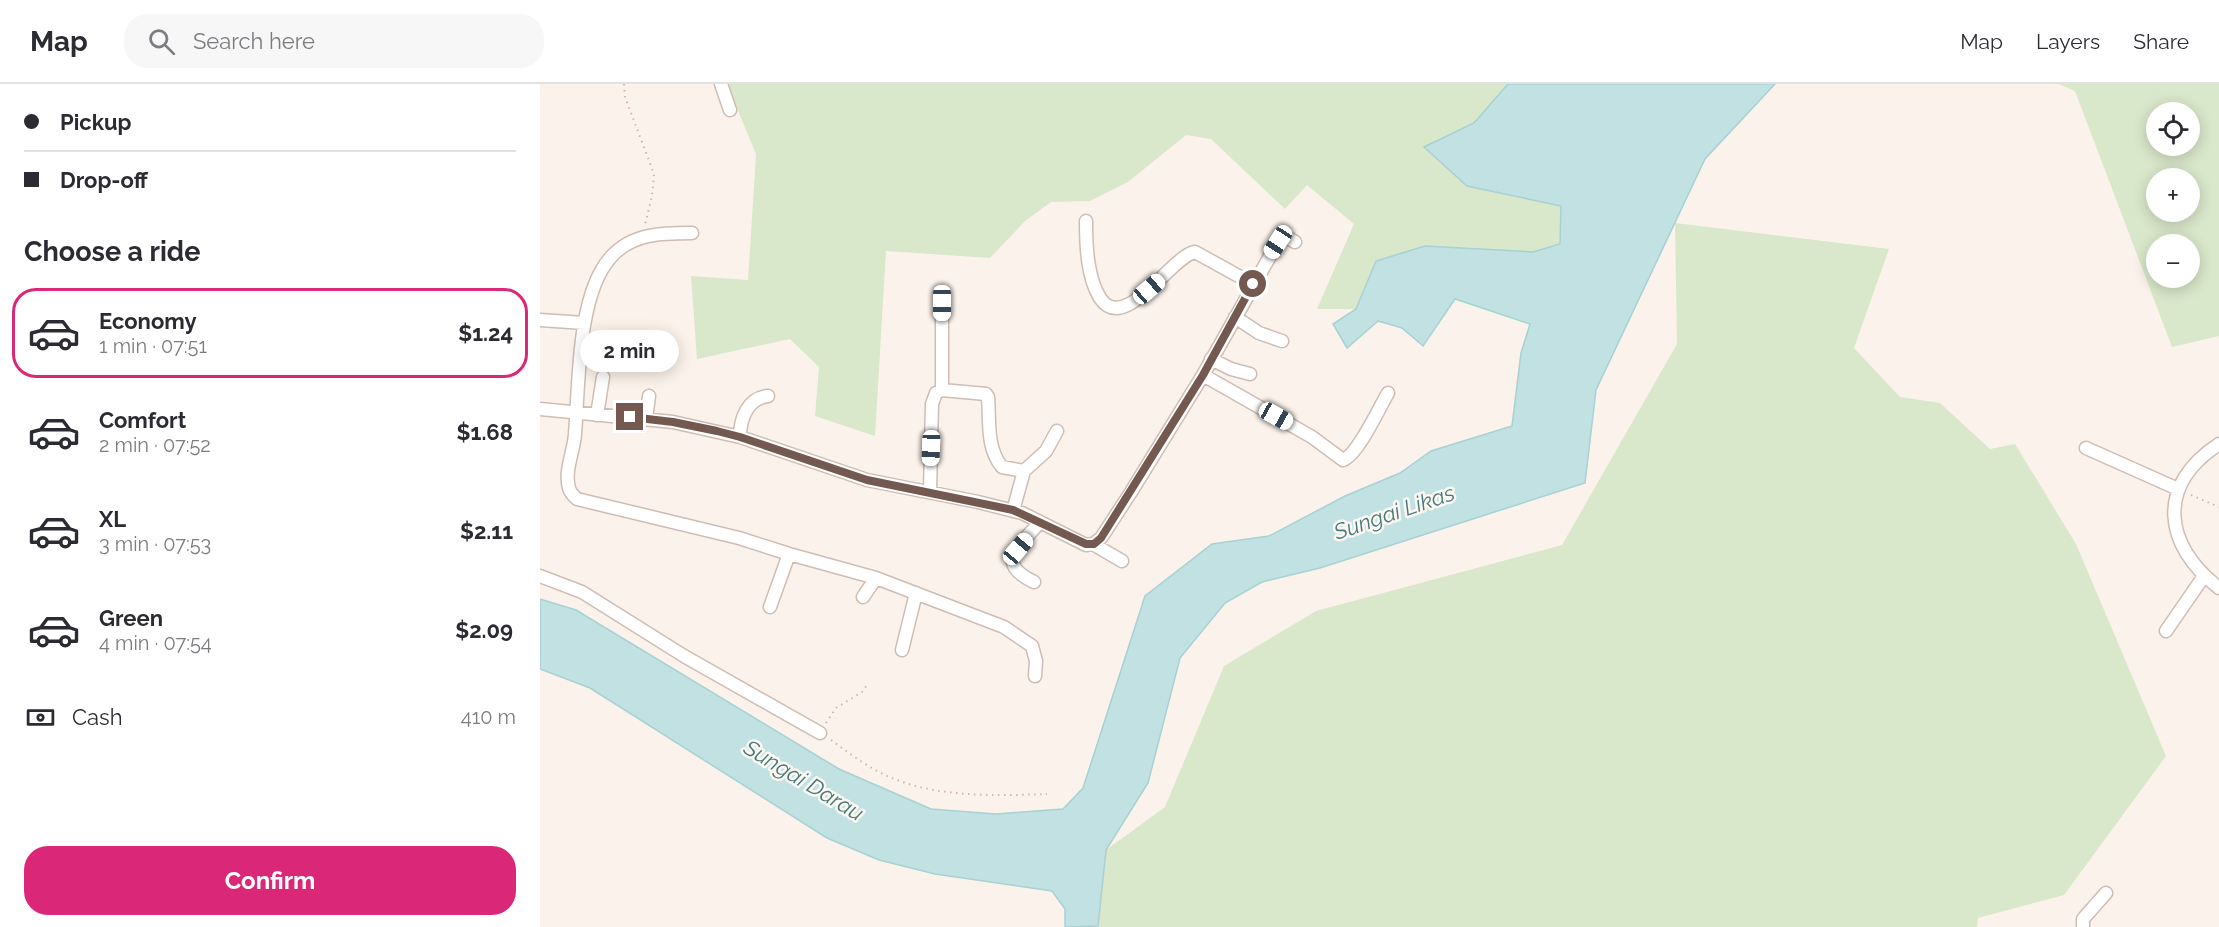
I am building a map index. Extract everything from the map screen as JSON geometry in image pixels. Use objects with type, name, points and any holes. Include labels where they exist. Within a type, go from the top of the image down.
[{"type":"street","points":[[721,84],[730,110]]},
{"type":"street","points":[[1086,221],[1090,274],[1105,304],[1115,307],[1132,303],[1181,258],[1194,252],[1253,284]]},
{"type":"street","points":[[692,232],[641,237],[624,246],[604,265],[584,323],[575,435],[568,478],[569,489],[577,499],[684,523],[876,578],[1004,627],[1027,642],[1034,650],[1035,676]]},
{"type":"street","points":[[1094,544],[1101,538],[1131,492],[1203,375],[1278,242],[1286,236],[1295,242]]},
{"type":"street","points":[[942,303],[942,390]]},
{"type":"street","points":[[1235,317],[1259,333],[1282,341]]},
{"type":"street","points":[[540,320],[584,323]]},
{"type":"street","points":[[1211,359],[1250,374]]},
{"type":"street","points":[[1203,375],[1312,437],[1343,460],[1349,458],[1356,449],[1388,393]]},
{"type":"street","points":[[597,415],[603,377]]},
{"type":"street","points":[[930,492],[932,404],[936,393],[942,390],[986,394],[992,447],[996,460],[1002,467],[1024,471]]},
{"type":"street","points":[[646,418],[649,396]]},
{"type":"street","points":[[740,437],[747,408],[759,397],[768,396]]},
{"type":"street","points":[[540,409],[646,418],[740,437],[867,480],[1014,511],[1086,544],[1094,544],[1122,561]]},
{"type":"street","points":[[1014,511],[1024,471],[1046,451],[1057,431]]},
{"type":"street","points":[[2219,444],[2187,471],[2178,489],[2173,523],[2185,552],[2204,576],[2219,588]]},
{"type":"street","points":[[2086,448],[2178,489]]},
{"type":"street","points":[[1034,582],[1019,575],[1013,567],[1013,558],[1039,524]]},
{"type":"street","points":[[770,607],[789,554]]},
{"type":"street","points":[[540,576],[582,592],[684,656],[820,733]]},
{"type":"street","points":[[2166,631],[2204,576]]},
{"type":"street","points":[[863,597],[876,578]]},
{"type":"street","points":[[902,650],[916,593]]},
{"type":"street","points":[[2083,927],[2083,919],[2106,893]]},
{"type":"path","points":[[624,84],[625,97],[654,174],[652,196],[641,237]]},
{"type":"path","points":[[2178,489],[2219,507]]},
{"type":"path","points":[[867,685],[862,692],[836,708],[820,733],[879,772],[927,789],[1010,795],[1047,794]]},
{"type":"green space","points":[[727,84],[1508,84],[1474,123],[1425,147],[1467,186],[1562,206],[1560,244],[1533,252],[1425,246],[1376,261],[1356,309],[1317,309],[1354,224],[1307,185],[1285,209],[1211,139],[1186,135],[1128,182],[1090,201],[1051,202],[1025,221],[990,258],[886,251],[875,436],[815,416],[819,367],[790,339],[697,359],[691,276],[748,280],[756,154]]},
{"type":"green space","points":[[2058,84],[2219,84],[2219,336],[2172,347],[2150,288],[2200,288],[2200,234],[2146,234],[2146,278],[2075,91]]},
{"type":"green space","points":[[1675,223],[1889,249],[1854,348],[1900,397],[1940,403],[1990,449],[2015,444],[2076,544],[2166,756],[2064,895],[1978,918],[1977,927],[1096,927],[1098,926],[1106,850],[1165,807],[1224,666],[1316,611],[1562,545],[1677,344]]},
{"type":"water","points":[[1508,84],[1775,84],[1705,159],[1596,390],[1585,483],[1320,568],[1262,582],[1225,603],[1180,658],[1148,783],[1106,850],[1098,926],[1065,927],[1065,909],[1052,891],[935,874],[879,860],[827,838],[590,688],[540,669],[540,599],[576,610],[839,769],[931,809],[996,814],[1063,809],[1083,788],[1145,596],[1212,544],[1269,536],[1345,496],[1400,473],[1431,451],[1512,426],[1521,353],[1530,324],[1455,299],[1423,346],[1402,328],[1378,321],[1347,348],[1333,324],[1356,309],[1376,261],[1425,246],[1533,252],[1560,244],[1561,206],[1467,186],[1424,147],[1474,123]]},
{"type":"route","points":[[630,417],[673,422],[717,431],[867,480],[998,506],[1022,513],[1039,524],[1086,544],[1094,544],[1101,538],[1131,492],[1203,375],[1253,284]]},
{"type":"water label","name":"Sungai Likas","points":[[1394,512]]},
{"type":"water label","name":"Sungai Darau","points":[[804,780]]}]
